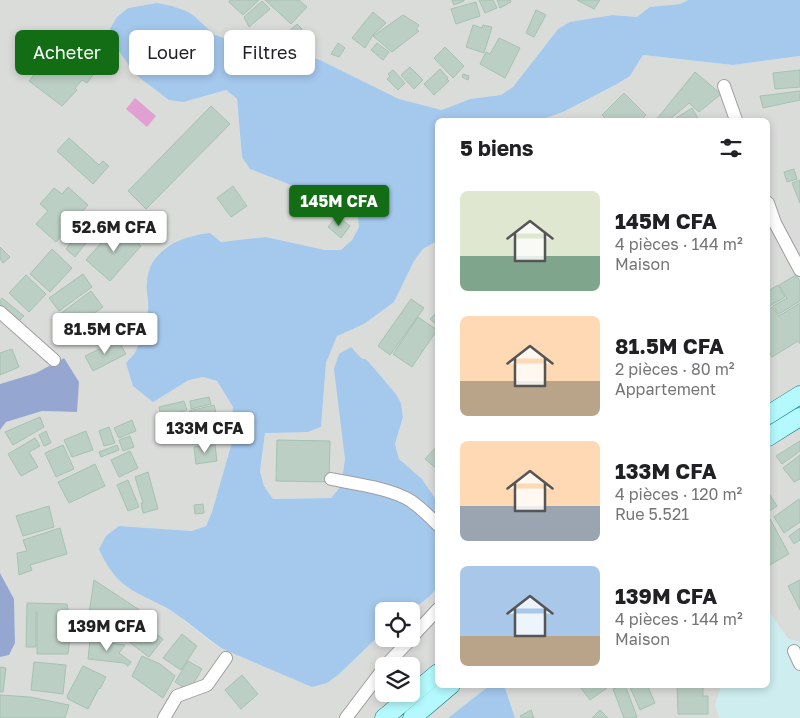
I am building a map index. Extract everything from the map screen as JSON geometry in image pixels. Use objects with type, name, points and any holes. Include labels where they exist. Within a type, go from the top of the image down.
[{"type":"main road","points":[[770,414],[800,395]]},
{"type":"main road","points":[[770,436],[800,417]]},
{"type":"main road","points":[[384,718],[435,676]]},
{"type":"main road","points":[[412,718],[448,688]]},
{"type":"street","points":[[724,86],[735,118]]},
{"type":"street","points":[[770,209],[775,223],[800,270]]},
{"type":"street","points":[[0,312],[54,360]]},
{"type":"street","points":[[331,479],[393,493],[410,500],[435,522]]},
{"type":"street","points":[[420,628],[435,612]]},
{"type":"street","points":[[393,657],[403,647]]},
{"type":"street","points":[[794,652],[800,664]]},
{"type":"street","points":[[164,718],[177,696],[207,685],[226,658]]},
{"type":"street","points":[[346,718],[375,679]]},
{"type":"shaded area","points":[[0,0],[688,0],[680,4],[650,7],[638,17],[613,15],[558,29],[513,87],[501,95],[470,99],[442,110],[399,99],[315,58],[315,30],[224,30],[224,38],[215,35],[214,30],[210,30],[193,15],[157,3],[128,8],[117,17],[129,32],[129,75],[163,75],[184,102],[226,90],[237,99],[242,157],[357,212],[359,227],[352,240],[341,250],[325,250],[266,237],[221,242],[195,235],[167,246],[156,256],[147,282],[148,311],[136,352],[126,363],[153,401],[189,380],[203,377],[217,381],[233,407],[232,442],[212,512],[206,526],[192,531],[119,526],[105,562],[126,586],[175,613],[223,649],[338,675],[375,640],[375,647],[420,647],[420,604],[435,590],[435,688],[486,688],[448,718],[0,718],[0,657],[9,655],[15,643],[14,599],[0,573],[0,430],[6,422],[42,411],[77,412],[64,358],[36,373],[0,384]]},
{"type":"shaded area","points":[[688,0],[800,0],[800,56],[733,65],[643,55],[630,76],[563,112],[546,118],[435,118],[435,242],[423,249],[414,261],[394,302],[364,324],[337,336],[326,363],[321,427],[308,432],[265,433],[260,471],[264,486],[273,499],[331,498],[341,486],[345,459],[334,369],[339,354],[351,347],[361,358],[367,360],[396,394],[401,403],[403,417],[395,444],[399,459],[422,479],[435,498],[435,590],[429,597],[420,604],[420,602],[375,602],[375,640],[338,675],[327,683],[312,687],[223,649],[170,610],[121,582],[110,569],[99,549],[106,536],[119,526],[192,531],[206,526],[212,512],[232,442],[233,407],[217,381],[203,377],[189,380],[153,402],[133,386],[126,363],[136,351],[141,337],[148,311],[147,283],[149,272],[159,253],[177,241],[210,233],[221,242],[266,237],[325,250],[341,250],[352,240],[359,227],[357,212],[250,169],[242,157],[237,99],[226,90],[184,102],[169,100],[136,75],[214,75],[214,34],[224,38],[224,75],[315,75],[315,58],[399,99],[442,110],[470,99],[501,95],[513,87],[558,29],[570,22],[613,15],[637,17],[650,7],[680,4]]},
{"type":"shaded area","points":[[157,3],[172,6],[193,15],[210,30],[129,30],[129,65],[119,51],[119,30],[110,29],[117,17],[128,8]]},
{"type":"shaded area","points":[[643,55],[733,65],[800,56],[800,642],[788,639],[770,614],[770,118],[546,118],[563,112],[630,76]]},
{"type":"shaded area","points":[[135,98],[156,116],[147,127],[126,109]]},
{"type":"shaded area","points":[[435,242],[435,498],[422,479],[399,459],[395,444],[403,417],[401,403],[396,394],[367,360],[345,459],[341,486],[331,498],[273,499],[264,486],[260,471],[265,432],[308,432],[321,427],[326,363],[337,335],[364,324],[394,302],[414,261],[423,249]]},
{"type":"shaded area","points":[[64,358],[79,382],[77,412],[42,411],[6,422],[0,430],[0,384],[36,373]]},
{"type":"shaded area","points":[[0,573],[14,599],[15,643],[9,655],[0,657]]},
{"type":"shaded area","points":[[770,614],[788,639],[800,642],[800,718],[720,718],[715,705],[721,688],[770,688]]},
{"type":"shaded area","points":[[486,688],[505,688],[515,718],[448,718]]},
{"type":"shaded area","points":[[505,688],[721,688],[715,705],[720,718],[515,718]]},
{"type":"building","points":[[230,0],[259,0],[243,15],[229,2]]},
{"type":"building","points":[[265,0],[299,0],[307,7],[291,24]]},
{"type":"building","points":[[452,0],[464,0],[464,1],[454,5]]},
{"type":"building","points":[[479,0],[493,0],[497,8],[485,13]]},
{"type":"building","points":[[497,0],[510,0],[511,2],[500,8]]},
{"type":"building","points":[[577,0],[600,0],[594,9]]},
{"type":"building","points":[[262,1],[270,9],[249,27],[244,17]]},
{"type":"building","points":[[476,2],[480,16],[456,24],[451,9]]},
{"type":"building","points":[[536,10],[546,15],[534,37],[526,33]]},
{"type":"building","points":[[373,12],[386,23],[373,35],[365,48],[352,38]]},
{"type":"building","points":[[403,15],[419,25],[416,29],[419,31],[392,52],[373,36]]},
{"type":"building","points":[[297,24],[302,29],[301,30],[290,30]]},
{"type":"building","points":[[473,25],[482,28],[483,25],[492,27],[484,53],[466,47]]},
{"type":"building","points":[[499,38],[520,48],[505,78],[480,64],[486,52],[490,54]]},
{"type":"building","points":[[338,43],[345,48],[339,57],[331,54]]},
{"type":"building","points":[[377,43],[389,52],[383,60],[371,50]]},
{"type":"building","points":[[445,47],[464,66],[453,78],[434,58]]},
{"type":"building","points":[[410,67],[423,80],[414,89],[401,75]]},
{"type":"building","points":[[440,69],[449,81],[434,95],[424,84]]},
{"type":"building","points":[[393,70],[405,83],[398,90],[387,79],[390,76],[388,74]]},
{"type":"building","points":[[800,70],[800,87],[775,89],[773,73]]},
{"type":"building","points":[[695,72],[721,94],[699,112],[689,103],[671,118],[658,118]]},
{"type":"building","points":[[463,74],[469,76],[468,80],[462,77]]},
{"type":"building","points":[[34,75],[93,75],[87,83],[82,80],[75,88],[77,90],[62,106],[29,81]]},
{"type":"building","points":[[800,91],[800,100],[763,108],[760,96]]},
{"type":"building","points":[[624,93],[646,115],[643,118],[605,118],[602,115]]},
{"type":"building","points":[[211,106],[230,124],[146,209],[128,191]]},
{"type":"building","points":[[692,108],[698,118],[676,118]]},
{"type":"building","points":[[69,138],[99,165],[103,161],[109,166],[93,184],[57,151]]},
{"type":"building","points":[[794,169],[797,179],[787,182],[784,172]]},
{"type":"building","points":[[800,180],[800,203],[792,183]]},
{"type":"building","points":[[233,186],[247,206],[231,217],[217,198]]},
{"type":"building","points":[[68,187],[88,205],[56,242],[36,224],[48,211],[40,204],[54,188],[62,194]]},
{"type":"building","points":[[337,216],[350,226],[341,238],[328,227]]},
{"type":"building","points":[[117,225],[141,246],[110,281],[86,260]]},
{"type":"building","points":[[79,232],[89,239],[75,257],[66,249]]},
{"type":"building","points":[[0,247],[10,257],[3,263],[0,259]]},
{"type":"building","points":[[52,249],[72,268],[50,292],[30,274]]},
{"type":"building","points":[[83,274],[92,287],[59,311],[49,298]]},
{"type":"building","points":[[26,275],[46,294],[29,312],[9,293]]},
{"type":"building","points":[[796,275],[800,281],[800,301],[779,314],[773,306],[787,298],[779,285]]},
{"type":"building","points":[[778,285],[785,297],[770,306],[770,290]]},
{"type":"building","points":[[91,291],[103,307],[70,330],[60,314]]},
{"type":"building","points":[[2,298],[24,316],[18,322],[0,307]]},
{"type":"building","points":[[411,299],[424,308],[390,355],[378,346]]},
{"type":"building","points":[[800,303],[800,344],[798,341],[772,357],[770,354],[770,308],[772,307],[779,316]]},
{"type":"building","points":[[435,314],[435,323],[430,319]]},
{"type":"building","points":[[418,317],[435,329],[435,333],[412,367],[393,354]]},
{"type":"building","points":[[118,340],[126,354],[93,371],[85,356]]},
{"type":"building","points":[[12,349],[19,367],[0,375],[0,353]]},
{"type":"building","points":[[209,397],[211,404],[191,409],[190,401]]},
{"type":"building","points":[[184,401],[187,410],[180,412],[181,416],[162,421],[159,407]]},
{"type":"building","points":[[214,405],[217,417],[192,422],[189,411]]},
{"type":"building","points":[[40,417],[44,427],[13,445],[5,432]]},
{"type":"building","points":[[132,420],[136,431],[119,438],[114,428]]},
{"type":"building","points":[[219,420],[221,439],[219,440],[216,430],[211,428],[207,421]]},
{"type":"building","points":[[109,427],[115,443],[104,446],[99,431]]},
{"type":"building","points":[[46,431],[51,443],[44,446],[39,435]]},
{"type":"building","points":[[86,431],[93,450],[72,457],[64,440]]},
{"type":"building","points":[[213,431],[214,442],[192,444],[192,433]]},
{"type":"building","points":[[130,436],[134,447],[123,451],[119,440]]},
{"type":"building","points":[[35,438],[40,446],[29,452],[38,467],[21,476],[8,454]]},
{"type":"building","points":[[277,440],[330,441],[329,482],[276,481]]},
{"type":"building","points":[[800,441],[800,451],[782,464],[776,456]]},
{"type":"building","points":[[63,445],[74,469],[56,477],[45,453]]},
{"type":"building","points":[[117,445],[119,450],[101,457],[99,452]]},
{"type":"building","points":[[215,445],[217,461],[196,464],[194,447]]},
{"type":"building","points":[[435,448],[435,467],[425,459]]},
{"type":"building","points":[[130,451],[138,468],[119,477],[111,460]]},
{"type":"building","points":[[800,455],[800,479],[794,482],[783,468]]},
{"type":"building","points":[[95,464],[105,486],[69,503],[58,482]]},
{"type":"building","points":[[148,472],[158,509],[143,513],[141,503],[143,503],[135,477]]},
{"type":"building","points":[[128,480],[139,507],[128,511],[117,485]]},
{"type":"building","points":[[770,495],[777,506],[770,511]]},
{"type":"building","points":[[799,499],[800,522],[784,533],[774,517]]},
{"type":"building","points":[[203,504],[204,513],[195,514],[194,505]]},
{"type":"building","points":[[49,506],[54,527],[23,536],[16,516]]},
{"type":"building","points":[[770,519],[789,554],[770,565]]},
{"type":"building","points":[[60,528],[67,554],[30,565],[32,570],[19,575],[17,553],[27,551],[23,540]]},
{"type":"building","points":[[800,528],[800,540],[794,544],[789,536]]},
{"type":"building","points":[[94,580],[141,611],[129,632],[87,627]]},
{"type":"building","points":[[800,580],[800,610],[788,586]]},
{"type":"building","points":[[27,603],[67,604],[71,628],[68,654],[37,654],[37,612],[36,647],[26,647]]},
{"type":"building","points":[[139,622],[163,639],[149,657],[125,639]]},
{"type":"building","points":[[182,634],[197,646],[181,670],[163,658]]},
{"type":"building","points":[[90,640],[125,645],[119,653],[131,662],[128,666],[124,663],[88,659]]},
{"type":"building","points":[[142,656],[160,664],[175,676],[163,698],[132,676]]},
{"type":"building","points":[[188,661],[202,669],[189,691],[175,682]]},
{"type":"building","points":[[34,662],[66,665],[63,694],[31,690]]},
{"type":"building","points":[[83,666],[106,677],[88,709],[68,699],[67,696]]},
{"type":"building","points":[[0,667],[6,668],[3,692],[0,692]]},
{"type":"building","points":[[242,675],[258,694],[241,709],[225,690]]},
{"type":"building","points":[[581,688],[607,688],[590,700]]},
{"type":"building","points":[[626,688],[637,717],[624,718],[613,689]]},
{"type":"building","points":[[630,688],[648,688],[655,703],[640,710]]},
{"type":"building","points":[[677,688],[703,688],[703,696],[708,696],[708,714],[678,714]]},
{"type":"building","points":[[0,695],[30,697],[69,705],[65,718],[0,718]]},
{"type":"building","points":[[531,710],[534,718],[521,718],[520,716]]},
{"type":"building","points":[[600,710],[608,718],[592,718]]}]
